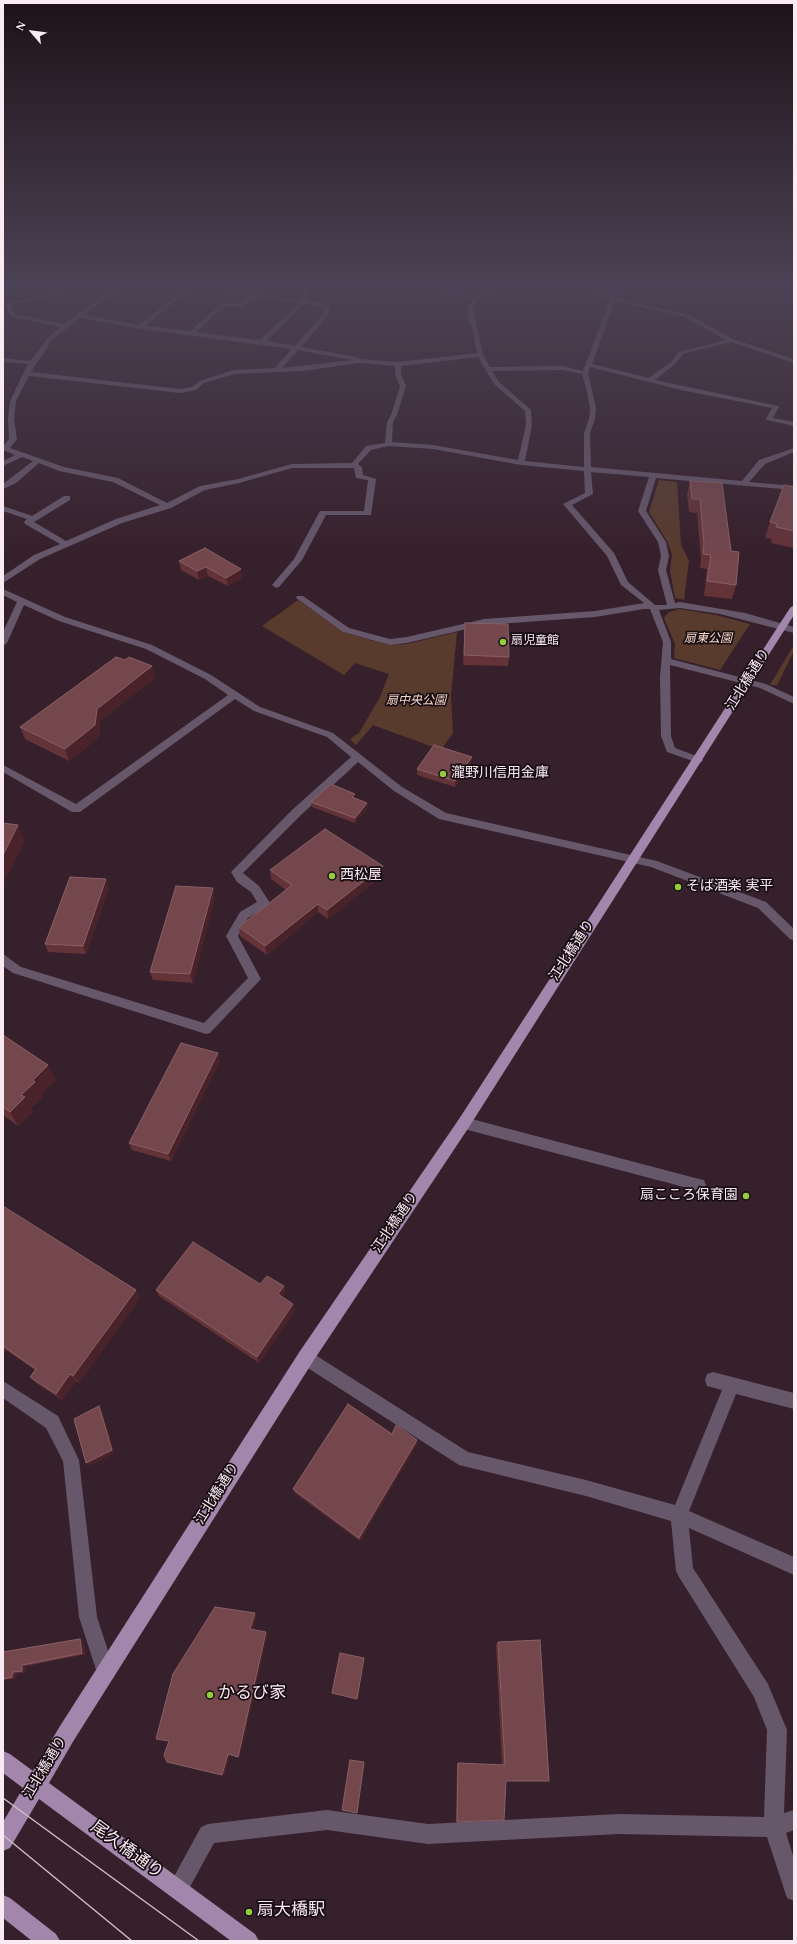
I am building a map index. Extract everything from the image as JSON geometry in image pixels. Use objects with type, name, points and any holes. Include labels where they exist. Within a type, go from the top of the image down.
[{"type":"main road","name":"江北橋通り","points":[[3,1841],[35,1785],[306,1357],[464,1123],[633,858],[748,682],[788,628],[794,608]]},
{"type":"main road","name":"尾久橋通り","points":[[3,1761],[248,1941]]},
{"type":"main road","points":[[3,1905],[49,1941]]},
{"type":"street","points":[[25,379],[13,401],[11,419],[12,439],[4,448],[62,469],[115,480],[168,506]]},
{"type":"street","points":[[75,379],[180,391],[194,389],[202,382],[212,379]]},
{"type":"street","points":[[388,444],[390,422],[394,415],[403,386],[400,379]]},
{"type":"street","points":[[494,379],[496,383],[528,410],[529,424],[521,463]]},
{"type":"street","points":[[585,379],[589,388],[592,408],[592,419],[587,433],[586,444],[589,494],[567,504],[611,555],[624,583],[651,603],[667,642],[665,677],[666,736],[671,750],[698,760]]},
{"type":"street","points":[[646,379],[776,407],[769,420],[794,424]]},
{"type":"street","points":[[354,465],[369,448],[388,444],[433,447],[521,463],[588,470],[745,482],[794,488]]},
{"type":"street","points":[[745,482],[762,462],[794,450]]},
{"type":"street","points":[[3,464],[20,455]]},
{"type":"street","points":[[3,487],[14,481],[37,461]]},
{"type":"street","points":[[3,580],[37,557],[119,521],[168,506],[203,488],[239,481],[292,466],[354,465],[358,467],[359,476],[372,479],[368,513],[323,513],[298,560],[276,585]]},
{"type":"street","points":[[653,475],[642,511],[662,542],[665,556],[662,570],[671,606]]},
{"type":"street","points":[[66,544],[28,522],[67,498]]},
{"type":"street","points":[[3,508],[33,519]]},
{"type":"street","points":[[3,592],[62,619],[149,647],[208,677],[257,709],[330,734],[398,789],[448,818],[633,858],[669,869],[762,905],[794,936]]},
{"type":"street","points":[[300,598],[346,630],[358,632],[390,642],[407,640],[484,622],[595,614],[644,606],[662,608],[680,605],[739,614],[788,628]]},
{"type":"street","points":[[3,643],[13,616],[22,601]]},
{"type":"street","points":[[666,660],[774,689],[794,700]]},
{"type":"street","points":[[3,768],[76,809],[234,695]]},
{"type":"street","points":[[5,965],[206,1029],[255,979],[232,936],[244,915],[264,903],[256,889],[241,879],[237,872],[296,813],[357,757]]},
{"type":"street","points":[[464,1123],[698,1185]]},
{"type":"street","points":[[306,1357],[465,1459],[586,1488],[680,1515],[794,1566]]},
{"type":"street","points":[[713,1380],[794,1401]]},
{"type":"street","points":[[732,1385],[680,1515],[685,1570],[761,1691],[777,1730],[774,1827],[794,1891]]},
{"type":"street","points":[[3,1389],[52,1422],[71,1460],[88,1617],[106,1672]]},
{"type":"street","points":[[178,1889],[208,1834],[327,1820],[428,1834],[619,1824],[774,1827],[794,1820]]},
{"type":"green space","points":[[659,480],[677,482],[681,545],[689,561],[684,600],[675,598],[670,571],[672,554],[667,541],[649,512]]},
{"type":"green space","name":"扇中央公園","points":[[298,600],[345,633],[389,645],[407,644],[457,632],[451,696],[453,733],[441,750],[373,725],[356,745],[350,739],[359,733],[380,697],[389,674],[355,663],[344,675],[262,626]]},
{"type":"green space","name":"扇東公園","points":[[679,609],[716,615],[750,624],[720,670],[674,658],[675,644],[664,618],[669,612]]},
{"type":"green space","points":[[794,645],[794,651],[777,685],[770,685]]},
{"type":"building","points":[[690,481],[722,483],[731,551],[739,552],[736,585],[707,581],[711,555],[703,554],[704,544],[700,499],[692,499]]},
{"type":"building","points":[[784,485],[794,487],[794,531],[776,527],[777,524],[770,522]]},
{"type":"building","points":[[205,548],[241,569],[226,578],[206,567],[197,571],[179,561]]},
{"type":"building","points":[[465,623],[508,624],[509,657],[464,655]]},
{"type":"building","points":[[116,657],[125,660],[129,657],[152,666],[97,709],[95,725],[65,749],[20,727]]},
{"type":"building","points":[[434,745],[472,757],[455,781],[417,769]]},
{"type":"building","points":[[331,784],[355,794],[352,797],[367,803],[355,818],[311,802]]},
{"type":"building","points":[[3,823],[18,825],[3,855]]},
{"type":"building","points":[[325,829],[383,866],[327,910],[318,904],[265,946],[239,927],[292,885],[270,870]]},
{"type":"building","points":[[70,877],[106,879],[83,946],[45,944]]},
{"type":"building","points":[[176,886],[213,888],[190,974],[150,972]]},
{"type":"building","points":[[3,1035],[48,1065],[33,1080],[35,1082],[21,1095],[25,1097],[10,1112],[3,1107]]},
{"type":"building","points":[[181,1043],[218,1053],[168,1154],[129,1143]]},
{"type":"building","points":[[3,1206],[136,1290],[73,1376],[70,1374],[56,1394],[30,1377],[36,1369],[3,1346]]},
{"type":"building","points":[[193,1242],[260,1284],[267,1276],[284,1286],[278,1294],[293,1304],[257,1357],[156,1290]]},
{"type":"building","points":[[348,1404],[392,1434],[396,1425],[417,1440],[359,1538],[293,1489]]},
{"type":"building","points":[[99,1406],[112,1450],[86,1463],[74,1419]]},
{"type":"building","points":[[215,1607],[255,1613],[250,1629],[266,1632],[238,1757],[228,1754],[222,1775],[167,1762],[164,1755],[169,1741],[156,1739],[173,1674]]},
{"type":"building","points":[[80,1639],[82,1653],[22,1665],[22,1671],[13,1672],[12,1677],[3,1679],[3,1652]]},
{"type":"building","points":[[540,1640],[549,1781],[506,1781],[504,1820],[457,1822],[458,1763],[505,1765],[498,1642]]},
{"type":"building","points":[[340,1653],[364,1658],[357,1699],[332,1693]]},
{"type":"building","points":[[350,1760],[364,1762],[357,1813],[342,1810]]},
{"type":"tram line","points":[[3,1798],[199,1941]]},
{"type":"tram line","points":[[3,1835],[132,1941]]},
{"type":"place","name":"扇児童館","points":[[503,642]]},
{"type":"place","name":"瀧野川信用金庫","points":[[443,774]]},
{"type":"place","name":"西松屋","points":[[332,876]]},
{"type":"place","name":"そば酒楽 実平","points":[[678,887]]},
{"type":"place","name":"扇こころ保育園","points":[[746,1196]]},
{"type":"place","name":"かるび家","points":[[210,1695]]},
{"type":"place","name":"扇大橋駅","points":[[249,1912]]}]
